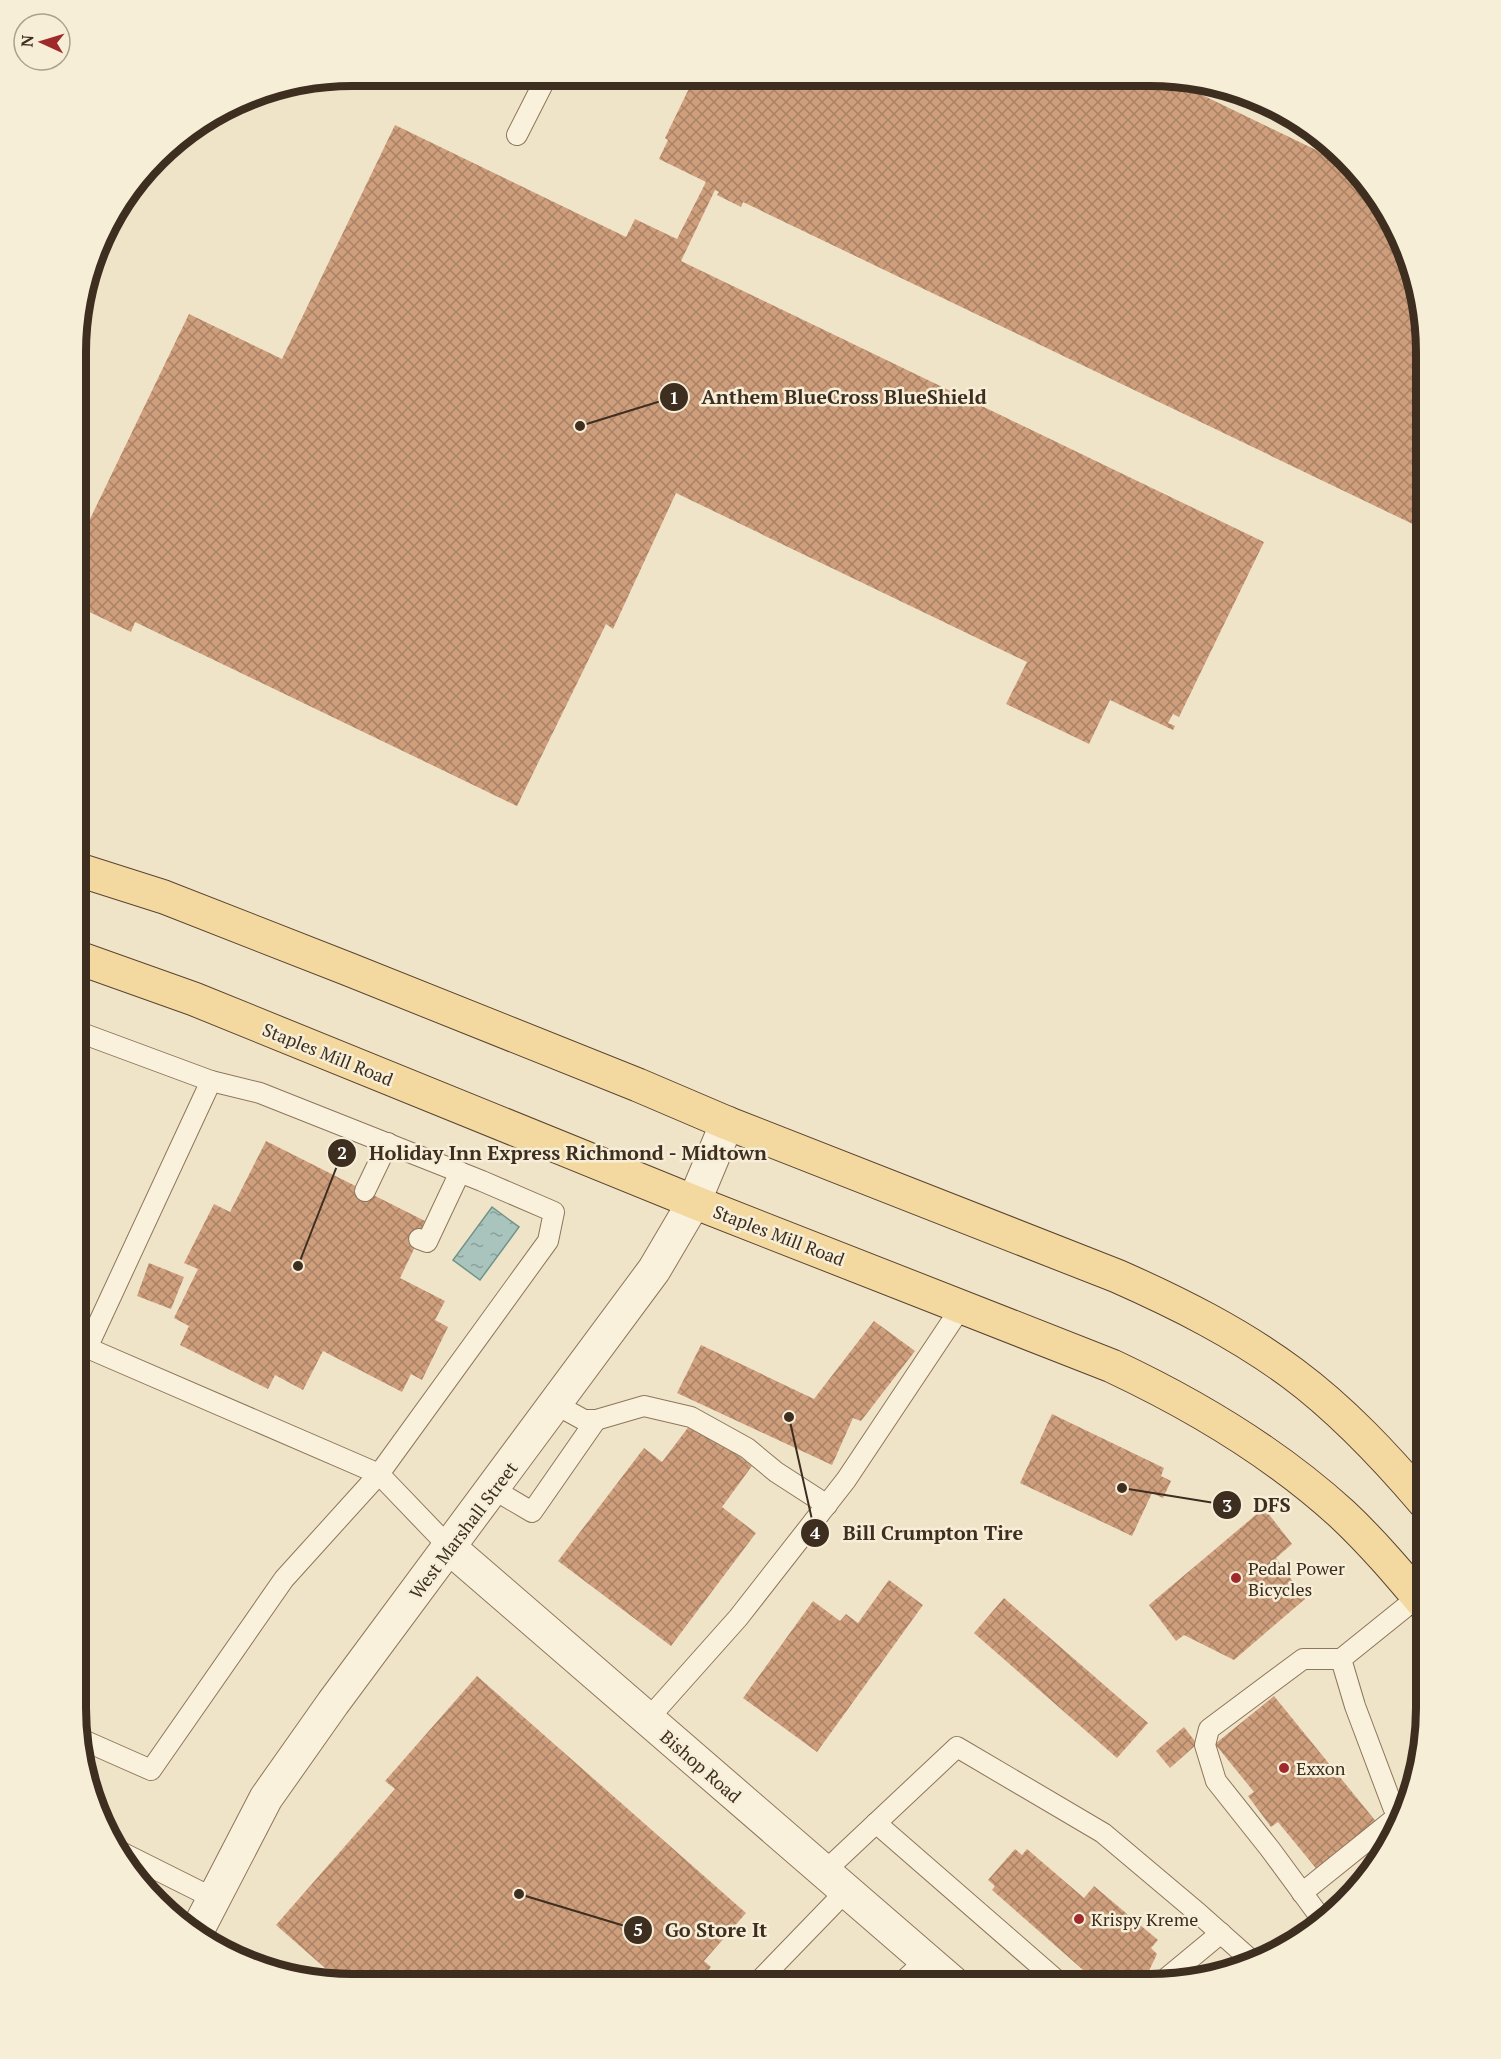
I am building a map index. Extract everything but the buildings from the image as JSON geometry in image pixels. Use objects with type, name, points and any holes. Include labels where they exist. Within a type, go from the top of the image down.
[{"type":"main road","points":[[86,872],[164,897],[338,965],[727,1123],[1117,1276],[1206,1319],[1292,1373],[1362,1432],[1416,1492]]},
{"type":"main road","name":"Staples Mill Road","points":[[86,961],[194,999],[694,1202],[1112,1366],[1168,1393],[1226,1426],[1298,1478],[1342,1514],[1379,1551],[1416,1594]]},
{"type":"street","name":"West Marshall Street","points":[[199,1926],[266,1798],[333,1703],[654,1270],[694,1202],[727,1123]]},
{"type":"street","name":"Bishop Road","points":[[450,1548],[942,1974]]},
{"type":"lane","points":[[517,135],[542,86]]},
{"type":"lane","points":[[86,1035],[211,1081],[260,1093],[460,1172],[554,1212],[548,1240],[379,1474],[284,1579],[151,1770],[88,1743]]},
{"type":"lane","points":[[86,1336],[211,1081]]},
{"type":"lane","points":[[365,1191],[388,1143]]},
{"type":"lane","points":[[419,1239],[427,1242],[460,1172]]},
{"type":"lane","points":[[648,1719],[738,1618],[846,1480],[962,1306]]},
{"type":"lane","points":[[86,1348],[379,1474],[450,1548]]},
{"type":"lane","points":[[555,1404],[584,1420],[596,1420],[644,1406],[691,1417],[747,1448],[776,1472],[827,1504]]},
{"type":"lane","points":[[493,1489],[532,1512],[596,1420]]},
{"type":"lane","points":[[1317,1914],[1216,1781],[1205,1745],[1209,1729],[1304,1659],[1341,1659],[1416,1605]]},
{"type":"lane","points":[[1341,1659],[1395,1810]]},
{"type":"lane","points":[[764,1974],[876,1823],[957,1747],[1103,1833],[1246,1955]]},
{"type":"lane","points":[[876,1823],[1050,1974]]},
{"type":"lane","points":[[1302,1893],[1387,1827]]},
{"type":"lane","points":[[132,1857],[213,1898]]},
{"type":"lane","points":[[1174,1972],[1221,1933]]},
{"type":"lane","points":[[911,1974],[926,1960]]},
{"type":"water","points":[[492,1207],[519,1227],[480,1280],[453,1260]]},
{"type":"place","name":"Anthem BlueCross BlueShield","points":[[580,426]]},
{"type":"place","name":"Holiday Inn Express Richmond - Midtown","points":[[298,1266]]},
{"type":"place","name":"Bill Crumpton Tire","points":[[789,1417]]},
{"type":"place","name":"DFS","points":[[1122,1488]]},
{"type":"place","name":"Pedal Power Bicycles","points":[[1236,1578]]},
{"type":"place","name":"Exxon","points":[[1284,1768]]},
{"type":"place","name":"Go Store It","points":[[519,1894]]},
{"type":"place","name":"Krispy Kreme","points":[[1079,1919]]}]
